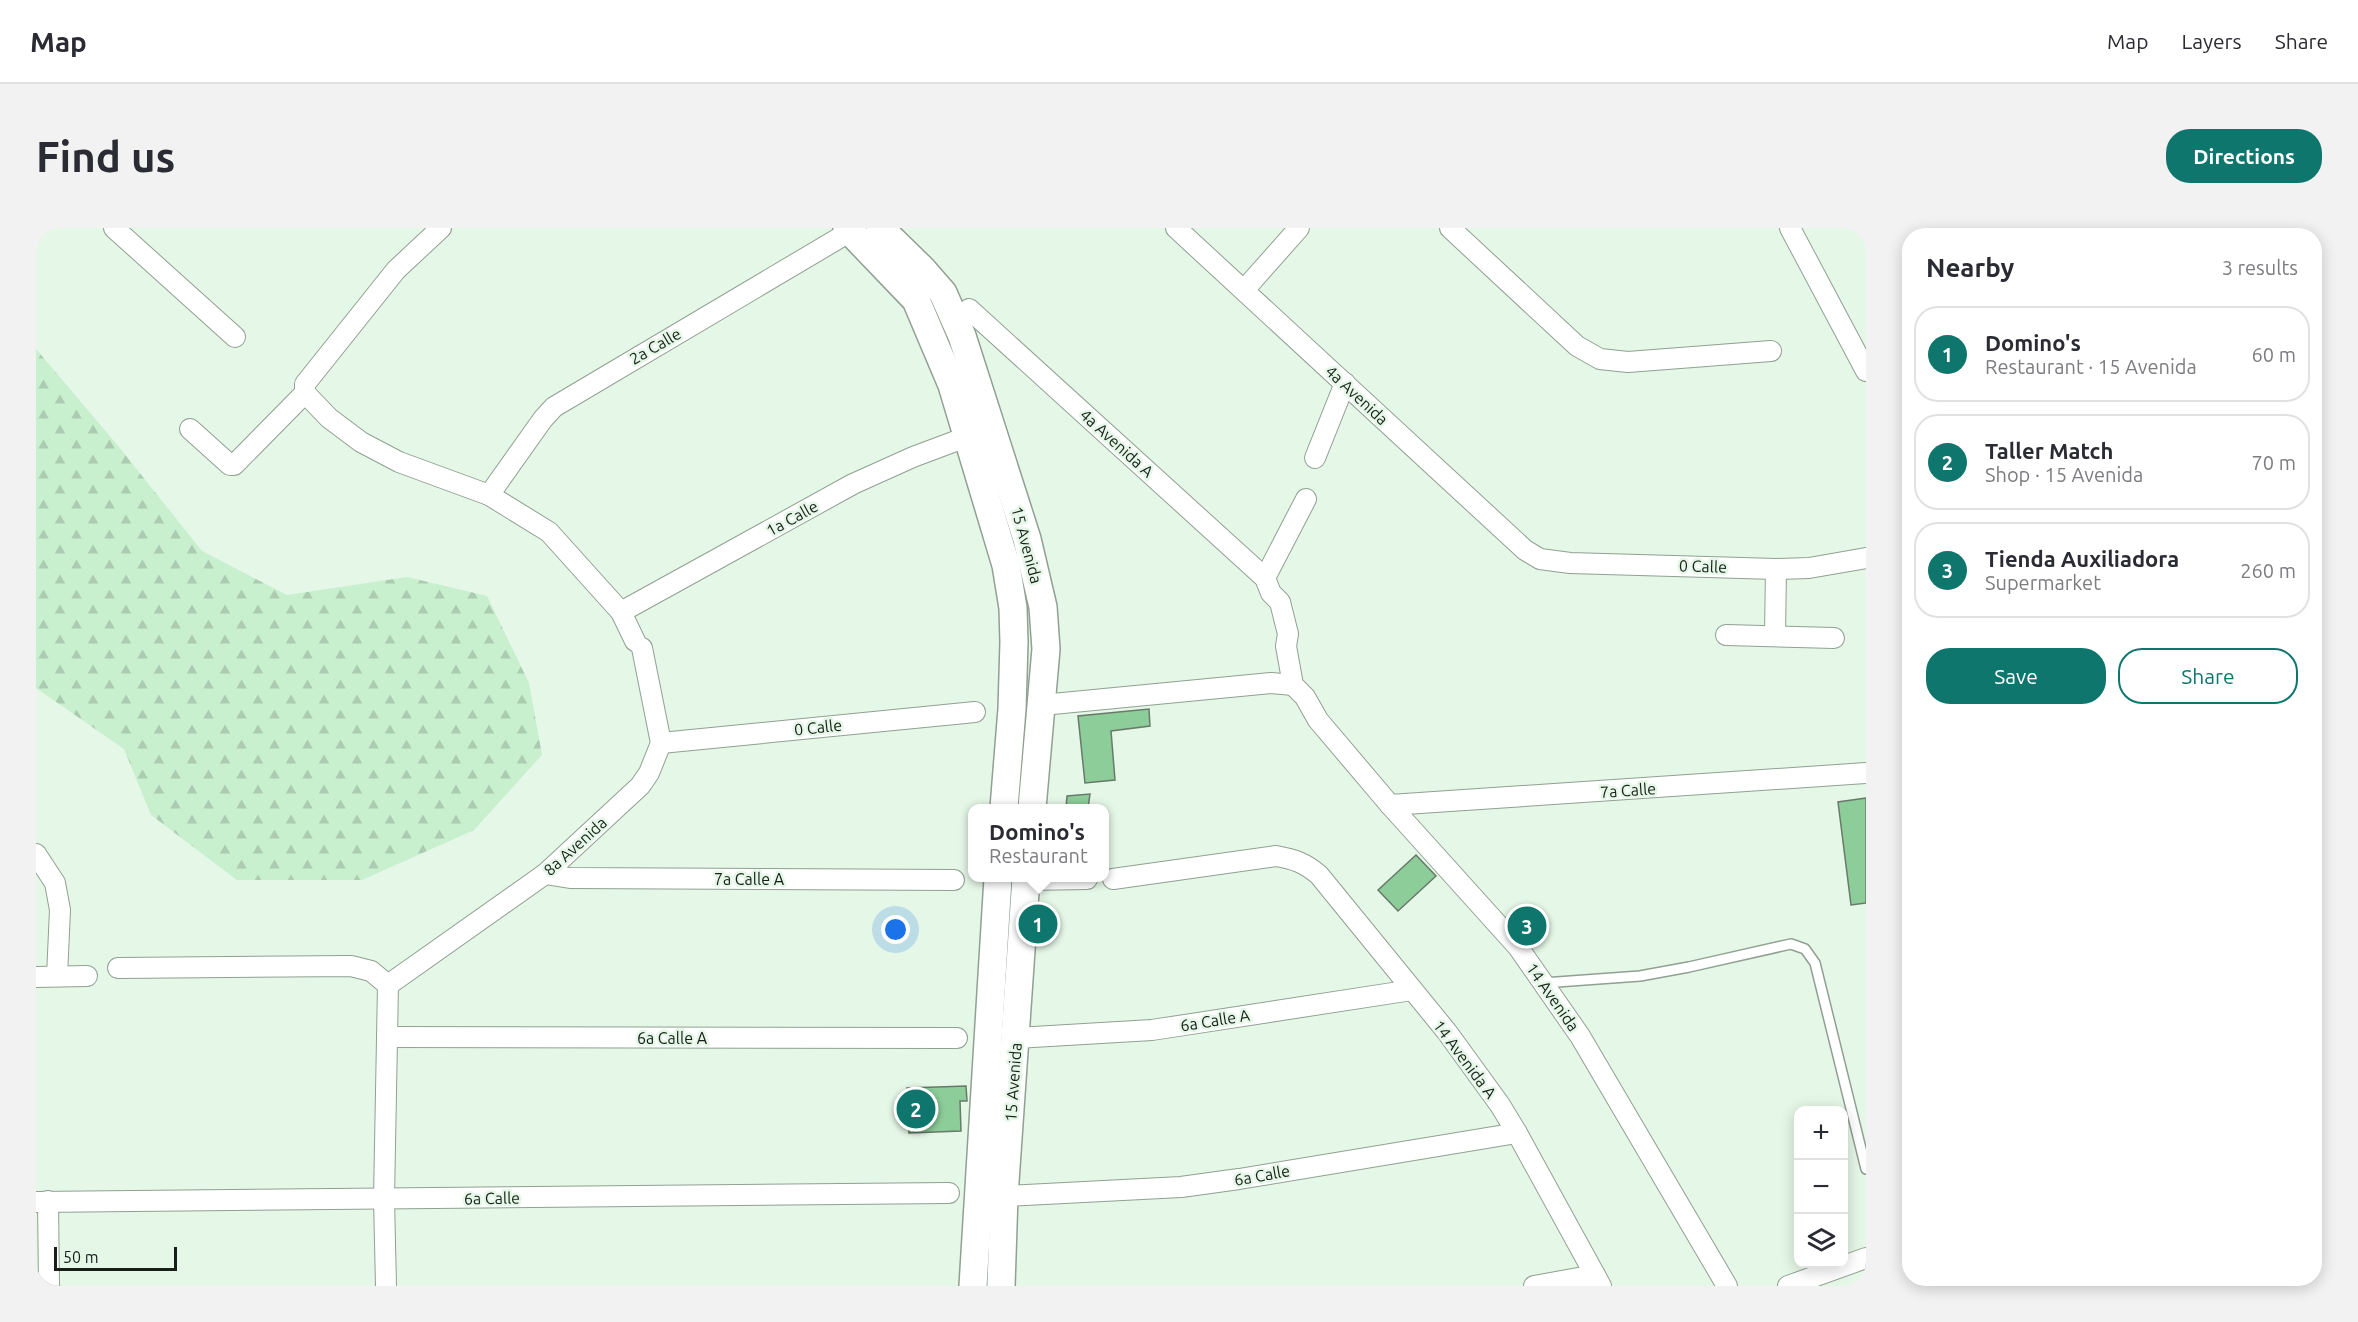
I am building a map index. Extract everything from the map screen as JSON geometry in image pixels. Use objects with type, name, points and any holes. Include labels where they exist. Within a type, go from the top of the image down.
[{"type":"main road","name":"15 Avenida","points":[[880,228],[943,293],[962,336],[1027,539],[1043,607],[1046,649],[1032,804]]},
{"type":"main road","name":"15 Avenida","points":[[849,230],[916,300],[969,436],[1006,565],[1013,609],[1012,709],[1004,804]]},
{"type":"main road","name":"15 Avenida","points":[[973,1286],[998,882]]},
{"type":"main road","name":"15 Avenida","points":[[1001,1286],[1004,1196],[1026,882]]},
{"type":"street","points":[[114,228],[235,337]]},
{"type":"street","points":[[190,429],[230,465],[234,465],[304,393],[305,384],[396,270],[441,228]]},
{"type":"street","name":"4a Avenida","points":[[1176,228],[1245,289],[1525,550],[1540,559]]},
{"type":"street","points":[[1245,289],[1299,228]]},
{"type":"street","points":[[1450,228],[1577,346],[1600,359],[1628,362],[1771,351]]},
{"type":"street","points":[[1790,228],[1866,371]]},
{"type":"street","name":"2a Calle","points":[[489,495],[554,407],[849,230]]},
{"type":"street","name":"4a Avenida A","points":[[969,309],[1268,585]]},
{"type":"street","points":[[1315,458],[1345,383]]},
{"type":"street","points":[[304,393],[329,418],[361,442],[399,462],[489,495],[549,532],[621,612],[639,645],[661,743]]},
{"type":"street","name":"1a Calle","points":[[621,612],[853,484],[913,457],[969,436]]},
{"type":"street","points":[[1268,585],[1306,499]]},
{"type":"street","name":"0 Calle","points":[[1540,559],[1570,563],[1776,569],[1809,568],[1866,558]]},
{"type":"street","points":[[1775,636],[1776,569]]},
{"type":"street","name":"14 Avenida","points":[[1268,585],[1280,602],[1288,634],[1286,646],[1293,685],[1305,697],[1318,720],[1390,806],[1518,947],[1580,1036],[1727,1286]]},
{"type":"street","points":[[1726,635],[1834,638]]},
{"type":"street","points":[[1042,705],[1271,683],[1293,685]]},
{"type":"street","name":"0 Calle","points":[[661,743],[975,712]]},
{"type":"street","name":"8a Avenida","points":[[388,985],[545,874],[640,786],[649,773],[661,743]]},
{"type":"street","name":"7a Calle","points":[[1390,806],[1866,773]]},
{"type":"street","points":[[36,854],[55,883],[60,910],[57,976]]},
{"type":"street","name":"14 Avenida A","points":[[1113,879],[1276,856],[1294,859],[1308,865],[1319,875],[1473,1066],[1517,1133],[1598,1280]]},
{"type":"street","name":"7a Calle A","points":[[545,874],[570,878],[954,880]]},
{"type":"street","points":[[118,968],[351,966],[371,971],[388,985],[384,1199],[386,1286]]},
{"type":"street","points":[[36,977],[87,976]]},
{"type":"street","name":"6a Calle A","points":[[1016,1038],[1152,1030],[1412,990]]},
{"type":"street","name":"6a Calle A","points":[[387,1037],[957,1038]]},
{"type":"street","name":"6a Calle","points":[[1004,1196],[1181,1187],[1517,1133]]},
{"type":"street","name":"6a Calle","points":[[42,1202],[949,1193]]},
{"type":"street","points":[[42,1202],[49,1286]]},
{"type":"street","points":[[1788,1286],[1866,1258]]},
{"type":"street","points":[[1534,1286],[1598,1280]]},
{"type":"lane","points":[[1543,983],[1640,976],[1791,944],[1805,949],[1815,963],[1866,1169]]},
{"type":"green space","points":[[36,349],[119,447],[202,551],[287,595],[407,577],[487,596],[529,683],[542,755],[474,830],[362,880],[237,880],[151,815],[124,749],[36,688]]},
{"type":"building","points":[[1149,709],[1150,726],[1111,731],[1115,780],[1085,783],[1078,716]]},
{"type":"building","points":[[1090,794],[1089,804],[1066,804],[1067,796]]},
{"type":"building","points":[[1866,798],[1866,903],[1851,905],[1838,802]]},
{"type":"building","points":[[1416,855],[1436,876],[1398,911],[1378,890]]},
{"type":"building","points":[[966,1086],[967,1101],[960,1101],[961,1131],[909,1133],[907,1088]]},
{"type":"place","name":"Domino's","points":[[1038,924]]},
{"type":"place","name":"Tienda Auxiliadora","points":[[1527,926]]},
{"type":"place","name":"Taller Match","points":[[916,1109]]}]
